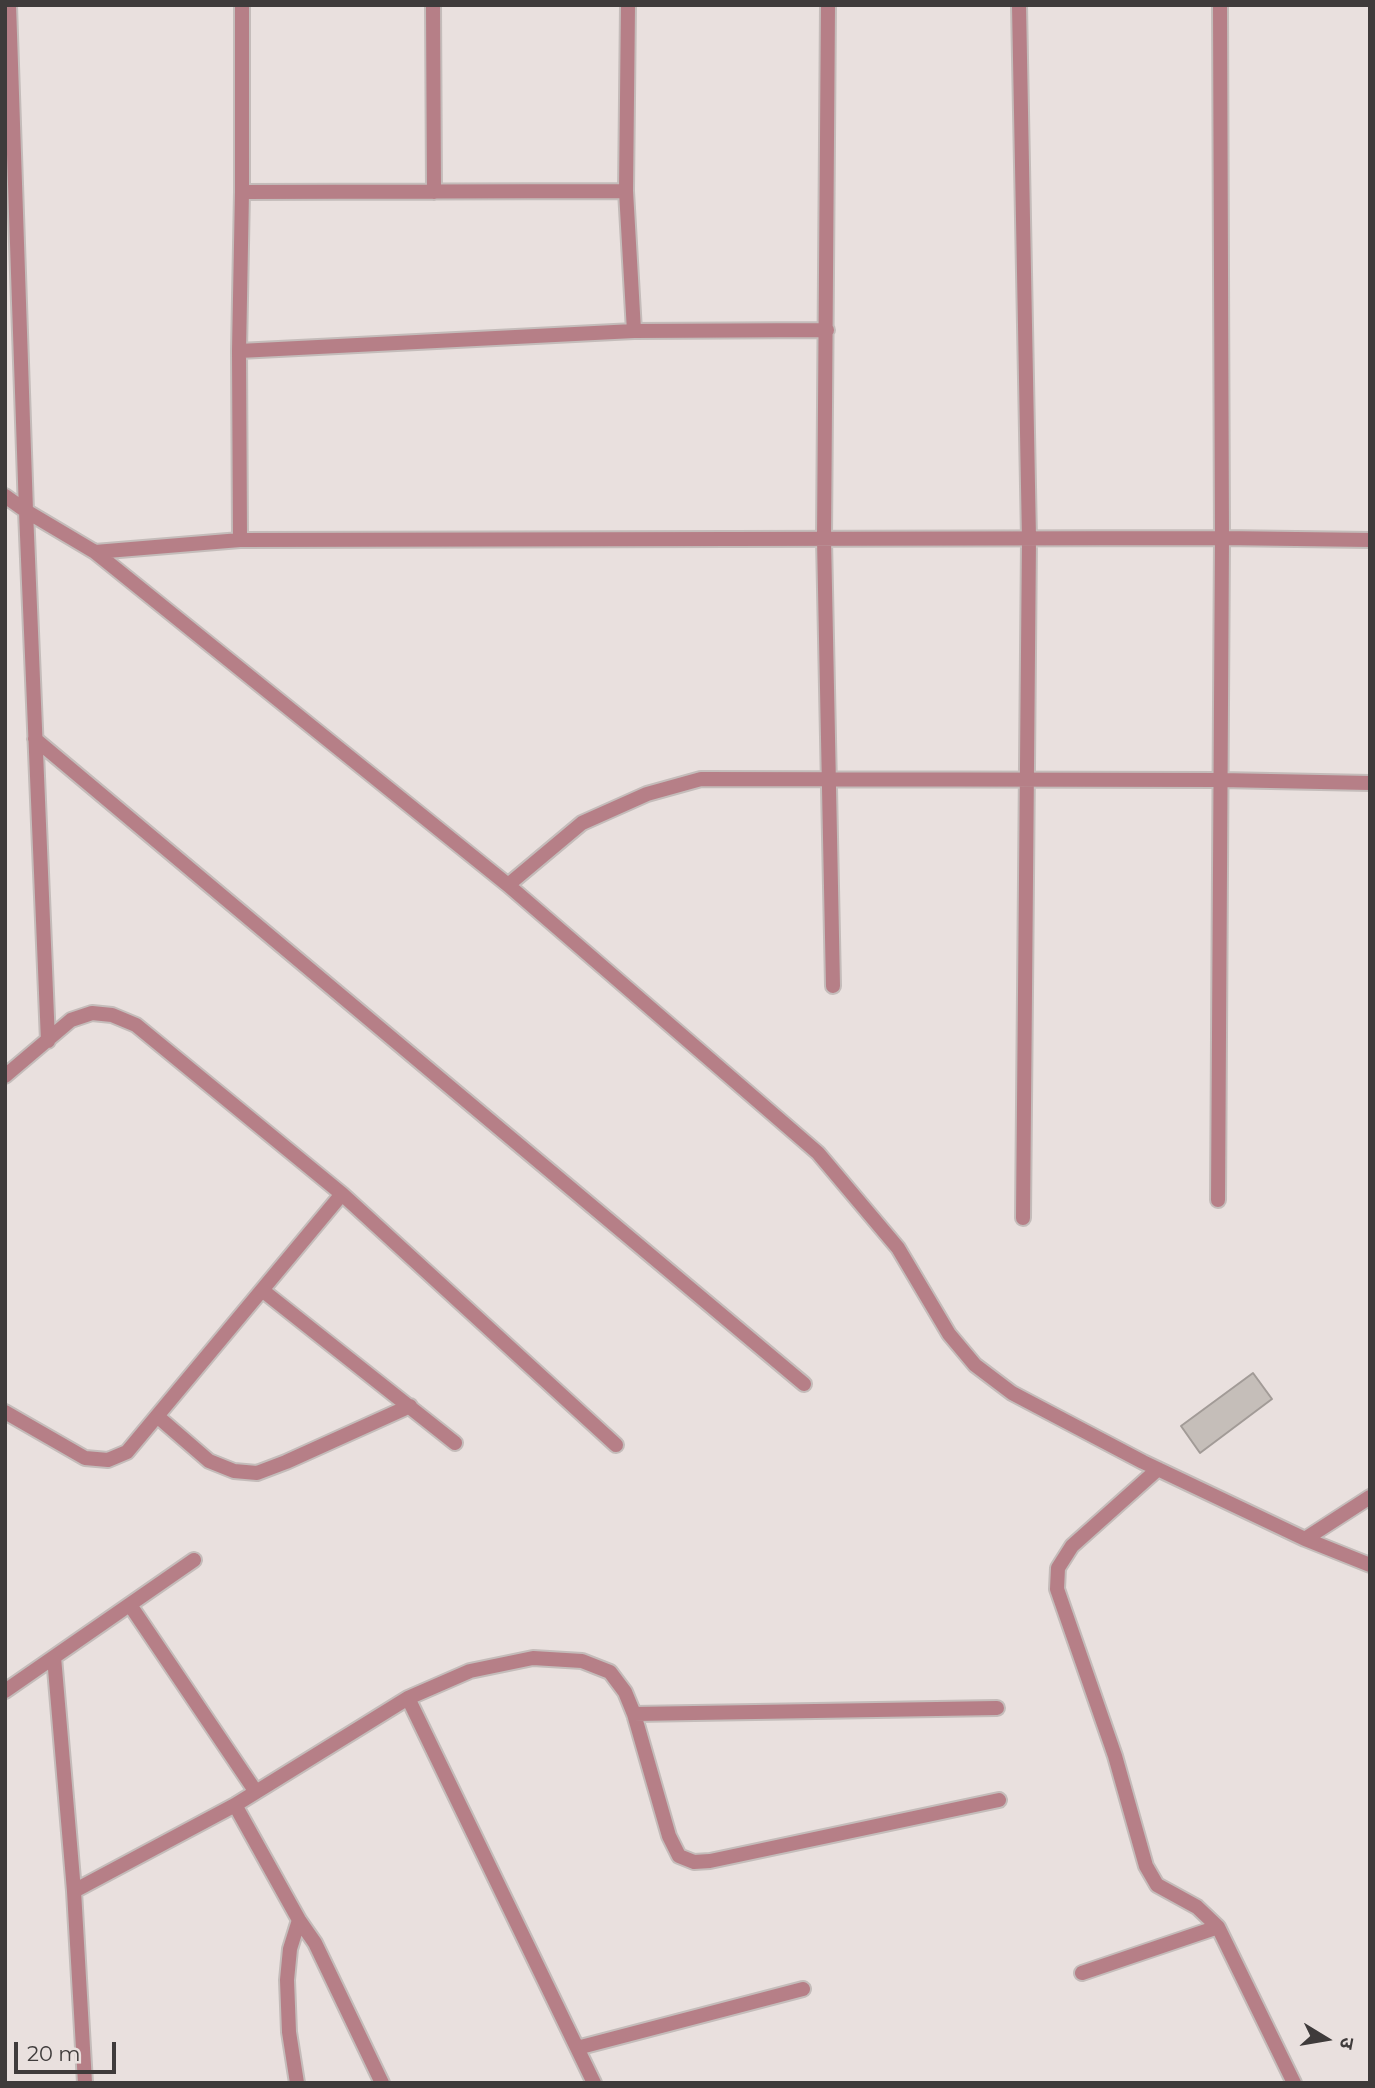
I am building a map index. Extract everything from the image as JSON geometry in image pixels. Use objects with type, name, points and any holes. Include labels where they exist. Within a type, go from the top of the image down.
[{"type":"street","points":[[9,5],[48,1041]]},
{"type":"street","points":[[240,540],[242,5]]},
{"type":"street","points":[[433,5],[434,192]]},
{"type":"street","points":[[628,5],[626,191],[634,331]]},
{"type":"street","points":[[828,5],[824,539],[833,986]]},
{"type":"street","points":[[1019,5],[1029,539],[1023,1218]]},
{"type":"street","points":[[1218,1200],[1222,538],[1220,5]]},
{"type":"street","points":[[242,192],[626,191]]},
{"type":"street","points":[[239,351],[634,331],[827,330]]},
{"type":"street","points":[[5,496],[95,552],[508,885],[818,1153],[898,1248],[950,1334],[975,1366],[1012,1393],[1158,1468],[1305,1539],[1370,1565]]},
{"type":"street","points":[[95,552],[240,540],[1370,540]]},
{"type":"street","points":[[35,739],[804,1384]]},
{"type":"street","points":[[508,885],[582,822],[647,794],[701,779],[1221,780],[1370,783]]},
{"type":"street","points":[[5,1076],[71,1020],[92,1013],[113,1015],[136,1025],[342,1194],[616,1445]]},
{"type":"street","points":[[5,1412],[85,1458],[108,1460],[127,1452],[342,1194]]},
{"type":"street","points":[[262,1290],[455,1443]]},
{"type":"street","points":[[157,1416],[209,1461],[233,1471],[257,1473],[410,1406]]},
{"type":"street","points":[[1158,1468],[1072,1546],[1058,1568],[1057,1589],[1115,1756],[1146,1866],[1157,1885],[1197,1907],[1218,1927],[1294,2083]]},
{"type":"street","points":[[1305,1539],[1370,1497]]},
{"type":"street","points":[[5,1691],[194,1560]]},
{"type":"street","points":[[130,1605],[256,1793]]},
{"type":"street","points":[[54,1657],[74,1891],[85,2083]]},
{"type":"street","points":[[74,1891],[256,1793],[408,1698],[470,1671],[533,1658],[582,1661],[610,1672],[625,1692],[634,1714],[669,1836],[679,1856],[694,1862],[710,1861],[999,1800]]},
{"type":"street","points":[[408,1698],[594,2083]]},
{"type":"street","points":[[634,1714],[996,1708]]},
{"type":"street","points":[[235,1805],[299,1920],[315,1943],[382,2083]]},
{"type":"street","points":[[297,2083],[289,2032],[287,1980],[290,1949],[299,1920]]},
{"type":"street","points":[[1082,1973],[1218,1927]]},
{"type":"street","points":[[578,2048],[803,1989]]},
{"type":"building","points":[[1253,1373],[1272,1399],[1200,1453],[1181,1426]]}]
